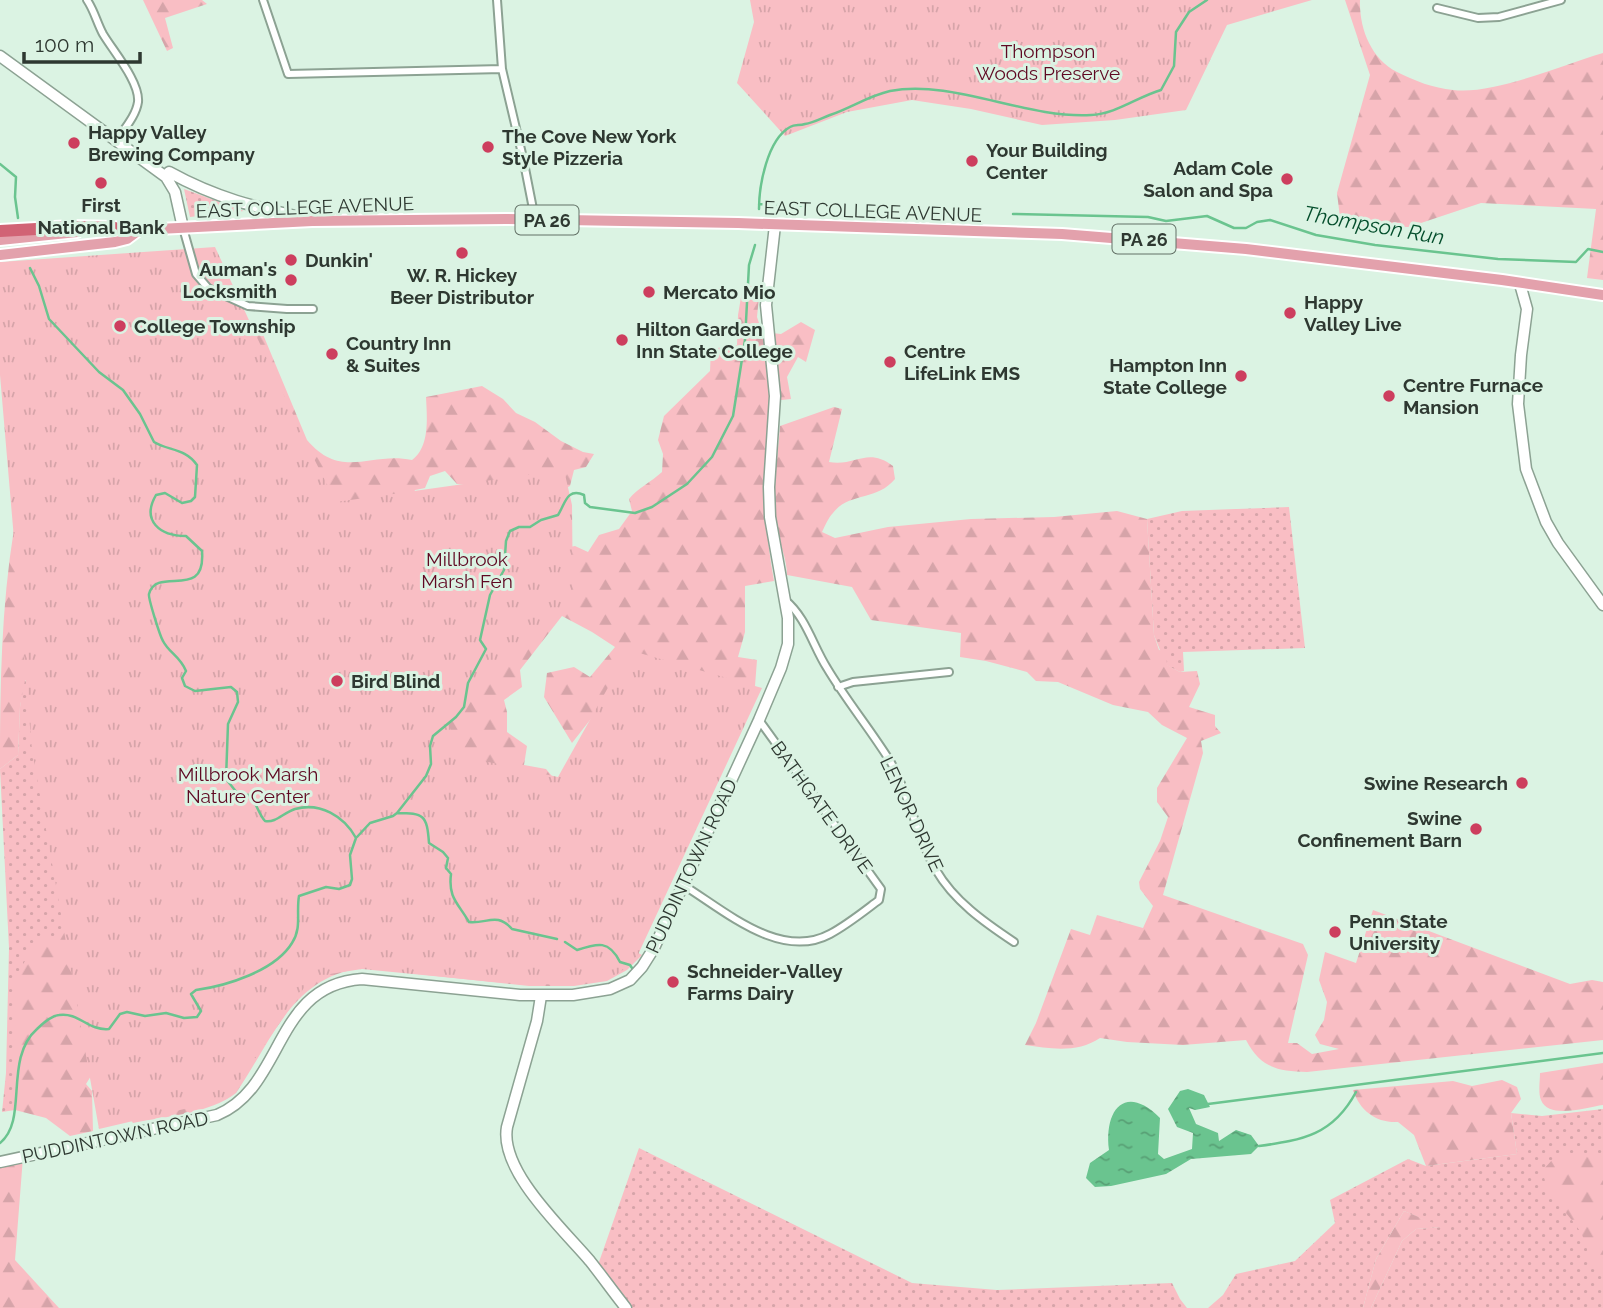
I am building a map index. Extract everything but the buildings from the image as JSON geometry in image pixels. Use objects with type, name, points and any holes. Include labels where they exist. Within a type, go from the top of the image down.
[{"type":"highway","points":[[0,231],[72,227],[115,228]]},
{"type":"main road","name":"EAST COLLEGE AVENUE","points":[[0,240],[115,228],[139,230],[263,222],[535,219],[1062,234],[1246,249],[1603,295]]},
{"type":"main road","name":"EAST COLLEGE AVENUE","points":[[0,255],[115,242],[127,239],[139,230]]},
{"type":"street","points":[[87,0],[102,33],[138,93],[138,104],[119,141]]},
{"type":"street","points":[[264,0],[288,74],[502,69]]},
{"type":"street","points":[[497,0],[502,69],[535,219]]},
{"type":"street","points":[[1437,8],[1478,18],[1499,17],[1561,0]]},
{"type":"street","points":[[0,56],[119,141],[169,173],[227,200],[319,221]]},
{"type":"street","points":[[119,141],[127,150],[166,177],[172,185],[198,279],[208,288],[248,306],[313,309]]},
{"type":"street","points":[[169,173],[182,191],[185,214],[183,228]]},
{"type":"street","name":"PUDDINTOWN ROAD","points":[[0,1162],[217,1115],[233,1107],[249,1091],[307,1003],[324,988],[337,983],[348,980],[379,980],[541,996],[598,991],[630,980],[642,967],[654,948],[760,720],[788,644],[789,625],[774,548],[770,507],[775,396],[766,305],[775,225]]},
{"type":"street","points":[[1520,284],[1527,309],[1518,404],[1526,469],[1546,523],[1603,605]]},
{"type":"street","name":"LENOR DRIVE","points":[[784,599],[801,617],[810,639],[838,687],[889,761],[906,792],[936,869],[982,921],[1014,942]]},
{"type":"street","points":[[838,687],[864,680],[948,672]]},
{"type":"street","name":"BATHGATE DRIVE","points":[[683,885],[762,934],[794,943],[828,935],[879,900],[881,889],[760,720]]},
{"type":"street","points":[[541,996],[537,1021],[507,1127],[508,1142],[517,1168],[529,1189],[626,1308]]},
{"type":"green space","points":[[143,0],[202,0],[207,4],[165,18],[173,48],[167,51]]},
{"type":"green space","name":"Thompson Woods Preserve","points":[[750,0],[1312,0],[1227,25],[1186,110],[1115,120],[1042,125],[971,109],[912,100],[847,112],[785,136],[737,83],[754,22]]},
{"type":"green space","points":[[1345,0],[1360,0],[1364,32],[1380,59],[1397,72],[1438,88],[1470,90],[1508,84],[1603,53],[1603,280],[1587,278],[1596,209],[1481,203],[1409,227],[1341,226],[1337,193],[1370,75]]},
{"type":"green space","points":[[184,189],[244,211],[190,217]]},
{"type":"green space","name":"Millbrook Marsh Nature Center","points":[[215,247],[336,502],[564,470],[572,505],[573,604],[521,638],[448,724],[465,757],[558,777],[629,650],[762,688],[635,961],[616,975],[599,981],[563,985],[494,982],[362,969],[330,974],[306,985],[227,1099],[99,1129],[32,750],[0,375],[0,262]]},
{"type":"green space","name":"Millbrook Marsh Nature Center","points":[[743,285],[760,287],[757,317],[762,332],[781,334],[801,322],[815,330],[806,362],[798,357],[787,377],[791,399],[772,401],[765,491],[774,581],[745,586],[745,632],[738,657],[757,660],[754,699],[630,669],[572,743],[544,697],[547,673],[574,667],[590,677],[615,647],[562,616],[520,670],[522,687],[504,700],[507,732],[527,746],[524,765],[546,769],[556,781],[613,939],[642,955],[627,970],[607,981],[574,986],[529,986],[362,968],[338,974],[317,984],[300,998],[273,1033],[236,1093],[213,1106],[133,1123],[108,1090],[99,1063],[86,1084],[92,1091],[93,1131],[70,1136],[46,1118],[15,1110],[16,977],[35,943],[126,911],[63,731],[25,680],[20,707],[18,755],[0,769],[4,619],[14,529],[244,331],[262,332],[307,440],[332,459],[345,462],[397,458],[412,460],[425,440],[426,397],[482,386],[503,399],[516,413],[535,422],[561,441],[583,452],[594,454],[586,467],[574,470],[570,486],[556,493],[457,484],[445,471],[430,476],[425,488],[415,490],[407,508],[429,733],[560,549],[575,546],[588,552],[599,535],[619,529],[632,511],[629,499],[662,472],[663,454],[658,440],[664,416],[710,371],[711,349],[737,345]]},
{"type":"green space","points":[[834,407],[842,409],[829,462],[846,462],[868,457],[884,460],[893,466],[895,479],[880,491],[840,506],[822,532],[835,538],[888,527],[971,519],[1054,517],[1117,511],[1147,519],[1154,635],[1159,650],[1166,651],[1167,665],[1180,672],[1197,671],[1200,684],[1189,707],[1215,715],[1215,726],[1221,733],[1201,741],[1203,753],[1163,895],[1303,944],[1308,955],[1288,1043],[1297,1043],[1312,1054],[1339,1049],[1320,1044],[1315,1035],[1324,1020],[1327,1002],[1319,980],[1325,952],[1356,963],[1373,910],[1570,984],[1592,980],[1603,982],[1603,1040],[1307,1072],[1287,1071],[1271,1066],[1258,1057],[1246,1040],[1183,1045],[1100,1038],[1073,1048],[1025,1045],[1036,1023],[1071,929],[1090,935],[1097,915],[1143,928],[1153,906],[1140,889],[1139,882],[1160,841],[1168,817],[1157,802],[1157,788],[1187,738],[1162,725],[1148,712],[1113,705],[1058,682],[1036,681],[1027,672],[960,657],[961,633],[871,620],[852,587],[787,575],[775,514],[780,426]]},
{"type":"green space","points":[[1289,507],[1305,648],[1183,652],[1184,671],[1180,672],[1166,665],[1154,635],[1147,519],[1182,511]]},
{"type":"green space","points":[[24,679],[116,809],[16,1077],[15,1110],[2,1112],[6,1073],[9,948],[0,769],[18,755]]},
{"type":"green space","points":[[1603,1063],[1603,1105],[1560,1111],[1545,1106],[1541,1100],[1540,1073]]},
{"type":"green space","points":[[1502,1080],[1517,1087],[1521,1099],[1511,1113],[1517,1154],[1426,1166],[1414,1135],[1398,1122],[1376,1118],[1370,1114],[1360,1104],[1353,1090],[1453,1081],[1472,1086]]},
{"type":"green space","points":[[1603,1109],[1603,1308],[1371,1308],[1402,1241],[1416,1229],[1441,1227],[1404,1211],[1376,1259],[1363,1308],[1208,1308],[1223,1295],[1236,1274],[1295,1261],[1335,1223],[1330,1200],[1408,1159],[1426,1166],[1517,1154],[1511,1113],[1542,1116]]},
{"type":"green space","points":[[639,1148],[912,1283],[997,1290],[1172,1283],[1187,1308],[625,1308],[589,1270],[599,1262]]},
{"type":"green space","points":[[1571,1154],[1603,1157],[1603,1276],[1601,1271],[1587,1261],[1587,1246],[1582,1234],[1555,1200],[1545,1181],[1543,1170],[1553,1159]]},
{"type":"green space","points":[[23,1157],[15,1260],[59,1308],[0,1308],[0,1162]]},
{"type":"green space","points":[[1404,1211],[1443,1227],[1416,1229],[1402,1241],[1371,1308],[1363,1308],[1376,1259]]},
{"type":"water","points":[[1188,1089],[1204,1095],[1210,1107],[1195,1110],[1189,1108],[1196,1124],[1218,1133],[1219,1141],[1236,1130],[1251,1135],[1259,1146],[1251,1154],[1191,1159],[1166,1174],[1111,1186],[1095,1187],[1086,1178],[1090,1163],[1109,1150],[1110,1123],[1114,1113],[1127,1102],[1148,1108],[1160,1118],[1158,1154],[1164,1159],[1192,1149],[1193,1133],[1177,1127],[1168,1109],[1180,1091]]},
{"type":"waterway","points":[[759,209],[766,164],[782,133],[792,126],[814,122],[882,93],[914,89],[939,90],[1041,111],[1091,115],[1109,112],[1161,90],[1174,66],[1176,32],[1189,12],[1207,0]]},
{"type":"waterway","points":[[0,164],[16,177],[18,218]]},
{"type":"waterway","points":[[759,204],[808,206]]},
{"type":"waterway","name":"Thompson Run","points":[[1013,214],[1148,217],[1166,221],[1207,216],[1234,228],[1246,228],[1257,222],[1270,220],[1316,235],[1375,245],[1498,259],[1576,262],[1588,249],[1603,252]]},
{"type":"waterway","name":"Thompson Run","points":[[357,837],[370,823],[397,813],[426,776],[431,764],[430,746],[433,736],[464,707],[468,683],[486,649],[480,640],[490,595],[504,570],[506,541],[510,531],[519,527],[530,527],[541,520],[558,515],[567,498],[574,493],[584,495],[585,503],[590,507],[635,513],[652,507],[687,484],[712,457],[733,416],[745,340],[749,265],[755,245]]},
{"type":"waterway","points":[[0,1143],[9,1133],[13,1120],[21,1056],[27,1042],[42,1024],[59,1015],[72,1016],[102,1029],[109,1029],[120,1014],[127,1012],[145,1016],[166,1013],[184,1018],[197,1017],[201,1011],[191,994],[196,990],[249,976],[284,953],[297,932],[299,896],[326,887],[339,889],[350,885],[350,855],[356,838],[338,817],[313,807],[295,809],[276,819],[265,821],[249,795],[238,794],[226,779],[228,724],[238,702],[237,692],[231,687],[195,691],[185,686],[182,678],[186,671],[163,641],[149,597],[154,586],[161,582],[189,579],[197,575],[201,566],[202,551],[186,536],[161,530],[152,519],[151,512],[156,495],[165,493],[182,503],[195,497],[197,465],[182,453],[154,442],[140,414],[123,390],[99,372],[49,319],[39,286],[30,268]]},
{"type":"waterway","points":[[397,813],[418,815],[425,821],[429,843],[448,858],[446,868],[451,874],[452,895],[469,922],[497,920],[512,929],[557,939]]},
{"type":"waterway","points":[[565,942],[577,950],[597,945],[607,947],[620,962],[630,965],[634,971]]},
{"type":"waterway","points":[[1208,1104],[1603,1053]]},
{"type":"waterway","points":[[1259,1146],[1303,1138],[1315,1133],[1337,1118],[1356,1092]]},
{"type":"place","name":"Happy Valley Brewing Company","points":[[74,143]]},
{"type":"place","name":"The Cove New York Style Pizzeria","points":[[488,147]]},
{"type":"place","name":"Your Building Center","points":[[972,161]]},
{"type":"place","name":"Adam Cole Salon and Spa","points":[[1287,179]]},
{"type":"place","name":"First National Bank","points":[[101,183]]},
{"type":"place","name":"W. R. Hickey Beer Distributor","points":[[462,253]]},
{"type":"place","name":"Dunkin'","points":[[291,260]]},
{"type":"place","name":"Auman's Locksmith","points":[[291,280]]},
{"type":"place","name":"Mercato Mio","points":[[649,292]]},
{"type":"place","name":"Happy Valley Live","points":[[1290,313]]},
{"type":"place","name":"College Township","points":[[120,326]]},
{"type":"place","name":"Hilton Garden Inn State College","points":[[622,340]]},
{"type":"place","name":"Country Inn & Suites","points":[[332,354]]},
{"type":"place","name":"Centre LifeLink EMS","points":[[890,362]]},
{"type":"place","name":"Hampton Inn State College","points":[[1241,376]]},
{"type":"place","name":"Centre Furnace Mansion","points":[[1389,396]]},
{"type":"place","name":"Bird Blind","points":[[337,681]]},
{"type":"place","name":"Swine Research","points":[[1522,783]]},
{"type":"place","name":"Swine Confinement Barn","points":[[1476,829]]},
{"type":"place","name":"Penn State University","points":[[1335,932]]},
{"type":"place","name":"Schneider-Valley Farms Dairy","points":[[673,982]]},
{"type":"park label","name":"Millbrook Marsh Fen","points":[[467,570]]}]
